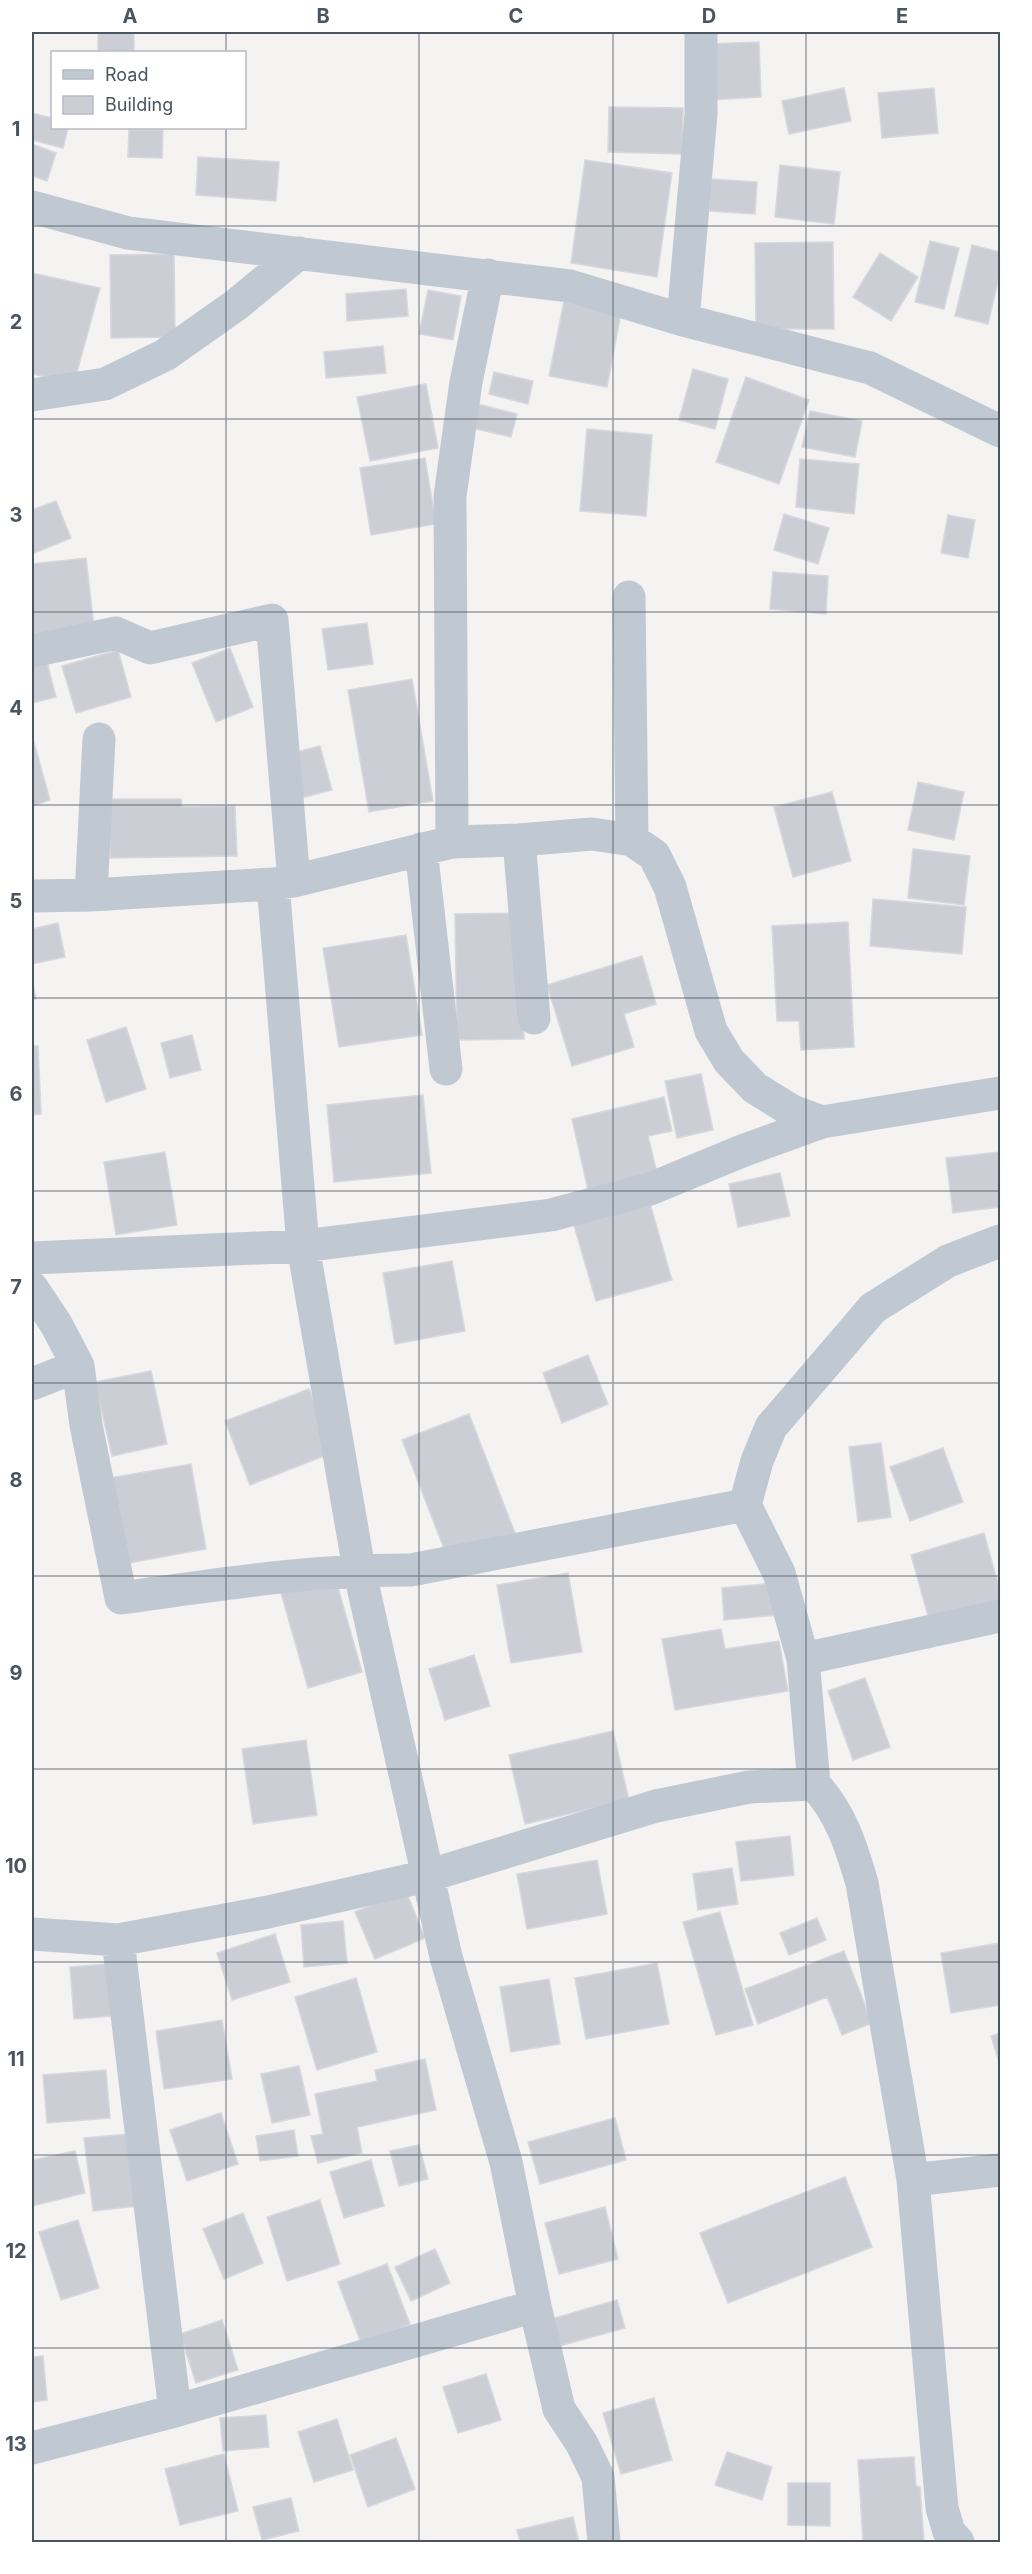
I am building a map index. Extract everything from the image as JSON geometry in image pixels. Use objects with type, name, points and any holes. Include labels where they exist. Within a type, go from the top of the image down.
[{"type":"street","points":[[683,320],[700,114],[701,32]]},
{"type":"street","points":[[32,207],[128,232],[570,286],[683,320],[870,368],[1000,431]]},
{"type":"street","points":[[32,395],[105,384],[165,356],[236,305],[299,253]]},
{"type":"street","points":[[452,842],[450,496],[466,382],[488,275]]},
{"type":"street","points":[[629,597],[632,840]]},
{"type":"street","points":[[32,651],[116,633],[150,648],[272,620],[283,882],[303,1246],[359,1569],[427,1876],[446,1957],[506,2162],[535,2306],[559,2409],[582,2444],[598,2477],[604,2542]]},
{"type":"street","points":[[91,895],[99,739]]},
{"type":"street","points":[[32,896],[91,895],[283,882],[452,842],[519,840],[592,834],[632,840],[654,855],[670,887],[711,1031],[729,1061],[755,1088],[792,1111],[822,1122]]},
{"type":"street","points":[[519,840],[534,1018]]},
{"type":"street","points":[[421,849],[446,1069]]},
{"type":"street","points":[[32,1258],[303,1246],[551,1215],[650,1189],[742,1151],[822,1122],[1000,1093]]},
{"type":"street","points":[[958,2542],[949,2532],[942,2508],[913,2180],[862,1883],[848,1835],[825,1796],[814,1784],[803,1659],[779,1573],[745,1505],[757,1461],[771,1427],[873,1308],[948,1261],[1000,1241]]},
{"type":"street","points":[[32,1287],[56,1324],[78,1366],[88,1436],[121,1598],[244,1581],[359,1569],[411,1570],[745,1505]]},
{"type":"street","points":[[32,1384],[78,1366]]},
{"type":"street","points":[[803,1659],[1000,1616]]},
{"type":"street","points":[[32,1934],[118,1940],[268,1912],[427,1876],[656,1806],[749,1787],[814,1784]]},
{"type":"street","points":[[118,1940],[175,2411]]},
{"type":"street","points":[[913,2180],[1000,2170]]},
{"type":"street","points":[[32,2448],[175,2411],[535,2306]]},
{"type":"building","points":[[98,32],[134,32],[134,51],[98,51]]},
{"type":"building","points":[[759,42],[761,97],[710,100],[707,44]]},
{"type":"building","points":[[844,88],[851,121],[789,134],[782,101]]},
{"type":"building","points":[[934,88],[938,133],[882,138],[878,93]]},
{"type":"building","points":[[609,107],[683,108],[682,154],[608,152]]},
{"type":"building","points":[[32,113],[51,118],[51,129],[68,129],[63,148],[32,140]]},
{"type":"building","points":[[129,130],[163,130],[162,158],[128,157]]},
{"type":"building","points":[[32,144],[56,153],[47,181],[32,176]]},
{"type":"building","points":[[198,157],[279,162],[276,201],[196,195]]},
{"type":"building","points":[[585,160],[672,173],[657,277],[571,263]]},
{"type":"building","points":[[780,165],[840,172],[834,224],[775,217]]},
{"type":"building","points":[[711,179],[757,182],[755,214],[709,211]]},
{"type":"building","points":[[930,241],[959,248],[944,309],[915,302]]},
{"type":"building","points":[[833,242],[834,329],[756,329],[755,243]]},
{"type":"building","points":[[972,245],[1000,252],[1000,273],[988,324],[955,316]]},
{"type":"building","points":[[880,253],[918,277],[891,321],[853,297]]},
{"type":"building","points":[[174,254],[175,337],[111,338],[110,255]]},
{"type":"building","points":[[32,273],[100,288],[74,383],[32,374]]},
{"type":"building","points":[[406,289],[408,316],[347,321],[346,294]]},
{"type":"building","points":[[428,290],[461,296],[453,340],[419,334]]},
{"type":"building","points":[[564,301],[621,313],[607,387],[549,376]]},
{"type":"building","points":[[383,346],[386,373],[326,378],[324,352]]},
{"type":"building","points":[[693,369],[728,379],[715,429],[679,420]]},
{"type":"building","points":[[494,372],[533,381],[528,404],[489,394]]},
{"type":"building","points":[[746,377],[809,400],[779,484],[716,462]]},
{"type":"building","points":[[426,384],[438,448],[370,461],[357,397]]},
{"type":"building","points":[[478,404],[517,414],[511,437],[472,428]]},
{"type":"building","points":[[810,411],[862,421],[855,457],[802,447]]},
{"type":"building","points":[[587,429],[652,435],[646,516],[580,511]]},
{"type":"building","points":[[425,458],[436,524],[371,535],[360,468]]},
{"type":"building","points":[[800,459],[859,464],[854,514],[796,507]]},
{"type":"building","points":[[56,501],[71,538],[32,554],[32,510]]},
{"type":"building","points":[[784,514],[829,528],[818,564],[774,550]]},
{"type":"building","points":[[948,515],[975,520],[968,558],[941,553]]},
{"type":"building","points":[[86,558],[94,627],[32,635],[32,564]]},
{"type":"building","points":[[773,572],[828,576],[826,614],[770,609]]},
{"type":"building","points":[[367,623],[373,664],[328,670],[322,629]]},
{"type":"building","points":[[230,648],[253,707],[216,722],[192,663]]},
{"type":"building","points":[[118,650],[131,697],[76,713],[62,666]]},
{"type":"building","points":[[46,658],[56,697],[32,703],[32,661]]},
{"type":"building","points":[[412,679],[433,801],[369,812],[348,690]]},
{"type":"building","points":[[32,735],[50,800],[32,806]]},
{"type":"building","points":[[320,746],[332,790],[301,798],[289,754]]},
{"type":"building","points":[[918,782],[964,792],[954,840],[908,830]]},
{"type":"building","points":[[832,792],[851,861],[793,877],[774,807]]},
{"type":"building","points":[[109,799],[181,799],[182,807],[235,806],[237,856],[110,858]]},
{"type":"building","points":[[913,849],[970,856],[964,905],[908,898]]},
{"type":"building","points":[[873,899],[966,907],[962,954],[870,946]]},
{"type":"building","points":[[521,913],[524,1039],[457,1040],[455,914]]},
{"type":"building","points":[[848,922],[854,1047],[801,1050],[799,1021],[777,1021],[772,926]]},
{"type":"building","points":[[58,923],[65,957],[32,964],[32,929]]},
{"type":"building","points":[[406,935],[422,1035],[339,1047],[323,948]]},
{"type":"building","points":[[642,956],[656,1004],[624,1014],[634,1047],[572,1066],[547,985]]},
{"type":"building","points":[[32,980],[36,999],[32,1000]]},
{"type":"building","points":[[126,1027],[146,1089],[106,1102],[87,1040]]},
{"type":"building","points":[[192,1035],[201,1070],[170,1078],[161,1043]]},
{"type":"building","points":[[32,1046],[38,1046],[41,1114],[32,1115]]},
{"type":"building","points":[[701,1074],[713,1130],[677,1138],[665,1081]]},
{"type":"building","points":[[423,1095],[431,1173],[334,1182],[327,1105]]},
{"type":"building","points":[[664,1097],[672,1131],[648,1136],[657,1173],[588,1190],[572,1119]]},
{"type":"building","points":[[165,1152],[177,1225],[116,1235],[104,1162]]},
{"type":"building","points":[[1000,1152],[1000,1207],[953,1213],[946,1158]]},
{"type":"building","points":[[780,1173],[790,1216],[738,1227],[729,1184]]},
{"type":"building","points":[[649,1200],[672,1280],[596,1301],[573,1222]]},
{"type":"building","points":[[452,1261],[465,1331],[395,1344],[383,1273]]},
{"type":"building","points":[[588,1355],[608,1404],[562,1423],[543,1373]]},
{"type":"building","points":[[151,1371],[167,1444],[112,1456],[95,1382]]},
{"type":"building","points":[[309,1389],[334,1452],[250,1485],[225,1421]]},
{"type":"building","points":[[469,1414],[515,1533],[448,1559],[402,1440]]},
{"type":"building","points":[[881,1443],[891,1517],[858,1522],[849,1447]]},
{"type":"building","points":[[943,1448],[963,1502],[910,1521],[890,1467]]},
{"type":"building","points":[[191,1464],[206,1549],[124,1564],[109,1478]]},
{"type":"building","points":[[984,1533],[1000,1591],[1000,1610],[932,1630],[911,1555]]},
{"type":"building","points":[[568,1573],[582,1652],[511,1663],[497,1585]]},
{"type":"building","points":[[335,1577],[362,1672],[308,1688],[281,1593]]},
{"type":"building","points":[[774,1583],[778,1615],[724,1620],[722,1588]]},
{"type":"building","points":[[721,1629],[725,1649],[779,1641],[788,1691],[675,1710],[662,1639]]},
{"type":"building","points":[[474,1655],[490,1706],[445,1720],[429,1669]]},
{"type":"building","points":[[865,1678],[890,1747],[853,1760],[828,1691]]},
{"type":"building","points":[[613,1731],[629,1800],[525,1824],[509,1755]]},
{"type":"building","points":[[306,1740],[317,1815],[253,1824],[242,1749]]},
{"type":"building","points":[[790,1836],[794,1875],[741,1881],[736,1842]]},
{"type":"building","points":[[597,1860],[607,1914],[527,1929],[517,1874]]},
{"type":"building","points":[[732,1868],[738,1904],[698,1910],[693,1874]]},
{"type":"building","points":[[406,1891],[425,1938],[375,1959],[355,1912]]},
{"type":"building","points":[[720,1912],[753,2025],[716,2035],[683,1922]]},
{"type":"building","points":[[817,1918],[826,1940],[789,1955],[780,1933]]},
{"type":"building","points":[[343,1921],[347,1963],[304,1967],[301,1925]]},
{"type":"building","points":[[275,1934],[290,1982],[232,2000],[217,1953]]},
{"type":"building","points":[[1000,1943],[1000,2005],[951,2013],[941,1953]]},
{"type":"building","points":[[844,1951],[872,2023],[842,2035],[827,1997],[758,2024],[745,1989]]},
{"type":"building","points":[[657,1963],[669,2024],[586,2039],[575,1978]]},
{"type":"building","points":[[107,1964],[112,2016],[74,2019],[70,1967]]},
{"type":"building","points":[[356,1978],[377,2052],[317,2070],[295,1997]]},
{"type":"building","points":[[549,1979],[560,2044],[511,2052],[500,1987]]},
{"type":"building","points":[[222,2020],[232,2079],[164,2089],[156,2031]]},
{"type":"building","points":[[1000,2033],[1000,2065],[991,2036]]},
{"type":"building","points":[[425,2059],[436,2110],[357,2127],[362,2153],[318,2163],[311,2136],[323,2134],[315,2094],[377,2081],[375,2070]]},
{"type":"building","points":[[299,2066],[310,2115],[272,2123],[261,2074]]},
{"type":"building","points":[[106,2070],[110,2118],[47,2123],[43,2075]]},
{"type":"building","points":[[221,2113],[238,2164],[187,2181],[170,2130]]},
{"type":"building","points":[[615,2118],[626,2160],[540,2184],[528,2142]]},
{"type":"building","points":[[294,2130],[298,2156],[260,2161],[256,2136]]},
{"type":"building","points":[[129,2134],[138,2206],[93,2211],[84,2138]]},
{"type":"building","points":[[419,2145],[428,2179],[399,2186],[390,2151]]},
{"type":"building","points":[[75,2151],[85,2193],[32,2206],[32,2160]]},
{"type":"building","points":[[371,2160],[384,2206],[344,2218],[330,2172]]},
{"type":"building","points":[[845,2177],[872,2247],[728,2303],[700,2233]]},
{"type":"building","points":[[320,2200],[340,2264],[287,2281],[267,2217]]},
{"type":"building","points":[[605,2207],[618,2259],[559,2274],[545,2223]]},
{"type":"building","points":[[243,2213],[263,2263],[224,2279],[203,2229]]},
{"type":"building","points":[[78,2220],[99,2288],[61,2300],[39,2232]]},
{"type":"building","points":[[435,2249],[450,2283],[411,2301],[395,2267]]},
{"type":"building","points":[[387,2264],[410,2324],[361,2343],[338,2282]]},
{"type":"building","points":[[617,2300],[625,2328],[559,2346],[551,2319]]},
{"type":"building","points":[[222,2320],[238,2370],[196,2383],[180,2334]]},
{"type":"building","points":[[43,2356],[47,2400],[32,2402],[32,2357]]},
{"type":"building","points":[[486,2374],[501,2420],[458,2433],[443,2387]]},
{"type":"building","points":[[654,2398],[672,2460],[621,2474],[603,2413]]},
{"type":"building","points":[[266,2415],[269,2447],[223,2451],[220,2418]]},
{"type":"building","points":[[337,2419],[353,2470],[314,2482],[298,2432]]},
{"type":"building","points":[[396,2438],[415,2489],[368,2507],[350,2455]]},
{"type":"building","points":[[727,2452],[772,2467],[762,2500],[715,2485]]},
{"type":"building","points":[[224,2454],[238,2511],[180,2525],[165,2469]]},
{"type":"building","points":[[914,2457],[916,2486],[920,2487],[924,2542],[863,2542],[858,2460]]},
{"type":"building","points":[[788,2483],[830,2483],[830,2526],[788,2525]]},
{"type":"building","points":[[291,2498],[299,2531],[262,2540],[253,2507]]},
{"type":"building","points":[[573,2517],[579,2542],[520,2542],[517,2530]]}]
